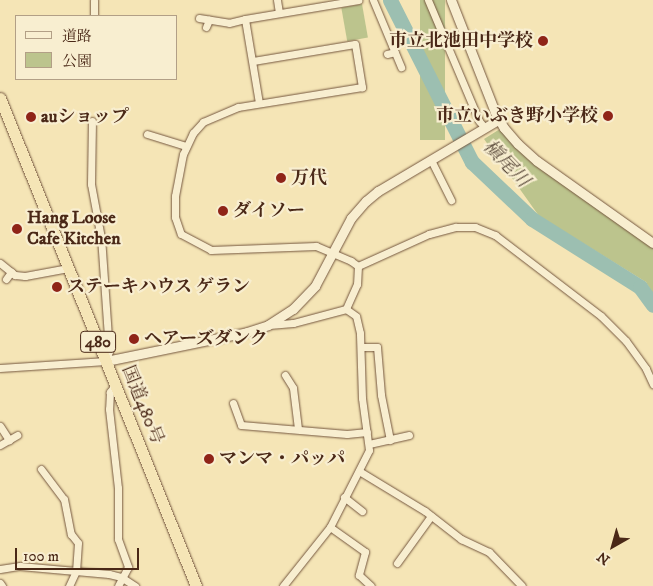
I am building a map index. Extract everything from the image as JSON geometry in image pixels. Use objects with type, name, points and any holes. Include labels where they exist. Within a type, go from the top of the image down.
[{"type":"highway","name":"国道480号","points":[[0,100],[196,586]]},
{"type":"street","points":[[94,0],[94,15]]},
{"type":"street","points":[[277,0],[279,13]]},
{"type":"street","points":[[199,18],[207,23],[229,23],[358,0]]},
{"type":"street","points":[[373,0],[391,53],[401,67]]},
{"type":"street","points":[[428,0],[484,129]]},
{"type":"street","points":[[451,0],[498,120],[518,144],[537,161],[653,243]]},
{"type":"street","points":[[245,20],[259,103]]},
{"type":"street","points":[[253,61],[355,44],[362,87],[238,107],[203,122],[186,146],[183,154],[175,196],[175,216],[181,234],[211,250],[316,246],[352,261],[358,266]]},
{"type":"street","points":[[92,120],[91,184],[101,238],[109,351],[106,361]]},
{"type":"street","points":[[268,325],[306,297],[323,274],[351,218],[366,201],[378,191],[498,120]]},
{"type":"street","points":[[147,134],[186,146]]},
{"type":"street","points":[[434,159],[446,198]]},
{"type":"street","points":[[358,266],[429,234],[456,227],[475,227],[495,236],[601,316],[626,341],[646,370],[653,384]]},
{"type":"street","points":[[0,263],[11,272],[26,276],[68,268]]},
{"type":"street","points":[[0,368],[106,361],[247,332],[268,325],[293,323],[346,309],[358,284],[358,266]]},
{"type":"street","points":[[6,279],[11,272]]},
{"type":"street","points":[[283,586],[330,527],[369,450],[362,398],[361,347],[356,316],[346,309]]},
{"type":"street","points":[[361,347],[377,347],[381,395],[390,440]]},
{"type":"street","points":[[285,375],[293,388],[298,429]]},
{"type":"street","points":[[115,385],[110,392],[109,408],[118,488],[118,539],[128,567],[121,577],[118,586]]},
{"type":"street","points":[[233,403],[241,425],[347,434],[367,432]]},
{"type":"street","points":[[0,426],[8,440]]},
{"type":"street","points":[[0,445],[17,435]]},
{"type":"street","points":[[369,444],[409,435]]},
{"type":"street","points":[[41,469],[67,506],[71,534],[78,543],[76,571],[69,586]]},
{"type":"street","points":[[360,471],[432,516],[461,539],[489,552],[522,586]]},
{"type":"street","points":[[344,497],[362,512]]},
{"type":"street","points":[[397,563],[432,516]]},
{"type":"street","points":[[330,527],[361,552],[365,552],[359,575],[371,586]]},
{"type":"street","points":[[0,569],[20,566],[76,571],[121,577],[134,586]]},
{"type":"street","points":[[0,582],[2,586]]},
{"type":"green space","points":[[420,0],[445,0],[445,140],[420,140]]},
{"type":"green space","points":[[362,4],[368,37],[347,41],[341,8]]},
{"type":"green space","points":[[500,129],[653,247],[653,294],[646,282],[539,216],[484,139]]},
{"type":"waterway","name":"槇尾川","points":[[390,0],[472,162],[532,219],[640,287],[653,305]]},
{"type":"place","name":"市立北池田中学校","points":[[543,41]]},
{"type":"place","name":"市立いぶき野小学校","points":[[608,116]]},
{"type":"place","name":"auショップ","points":[[31,117]]},
{"type":"place","name":"万代","points":[[281,178]]},
{"type":"place","name":"ダイソー","points":[[223,211]]},
{"type":"place","name":"Hang Loose Cafe Kitchen","points":[[17,229]]},
{"type":"place","name":"ステーキハウス ゲラン","points":[[57,287]]},
{"type":"place","name":"ヘアーズダンク","points":[[134,339]]},
{"type":"place","name":"マンマ・パッパ","points":[[209,459]]}]
